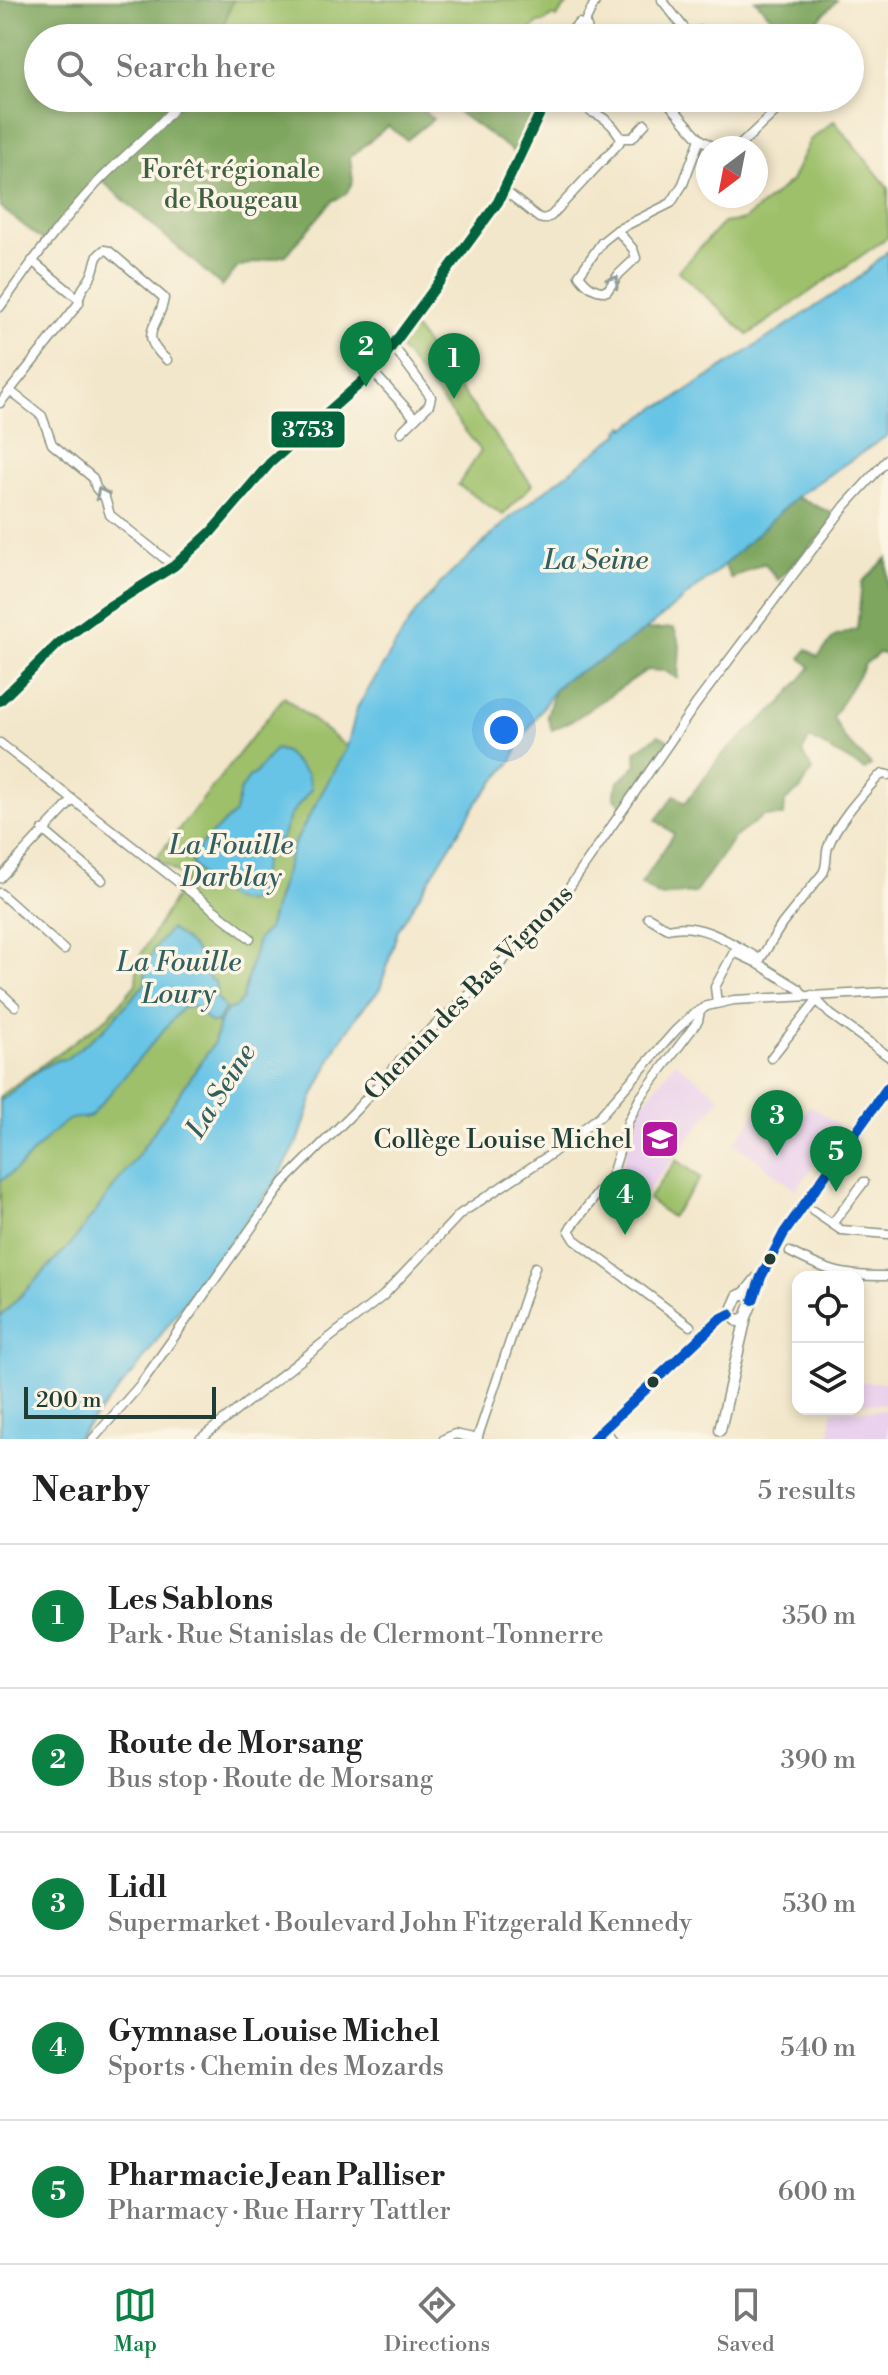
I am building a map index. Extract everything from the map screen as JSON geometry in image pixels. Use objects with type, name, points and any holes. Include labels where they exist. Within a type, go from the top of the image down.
[{"type":"main road","points":[[720,1434],[749,1297],[783,1237],[880,1107],[888,1087]]},
{"type":"main road","points":[[593,1439],[720,1319],[730,1314],[738,1296],[749,1297]]},
{"type":"main road","points":[[730,1314],[734,1319],[744,1319]]},
{"type":"street","points":[[578,24],[584,24],[596,0]]},
{"type":"street","points":[[662,0],[677,24]]},
{"type":"street","points":[[0,307],[32,261],[99,182],[171,112]]},
{"type":"street","points":[[0,701],[59,643],[105,609],[174,566],[211,532],[270,463],[373,372],[477,233],[504,190],[540,112]]},
{"type":"street","points":[[591,112],[601,115],[621,138],[632,138],[645,124]]},
{"type":"street","points":[[676,112],[697,136]]},
{"type":"street","points":[[750,136],[775,112]]},
{"type":"street","points":[[504,190],[544,219],[621,138]]},
{"type":"street","points":[[617,230],[633,249],[636,258],[607,291],[601,292],[584,283],[579,275],[602,242],[617,230],[671,203],[683,184],[696,150]]},
{"type":"street","points":[[0,403],[79,303],[78,294],[93,272],[96,256],[104,250],[162,294],[164,302],[150,338],[153,348],[167,360]]},
{"type":"street","points":[[32,261],[79,299]]},
{"type":"street","points":[[394,347],[431,396],[429,405],[401,432]]},
{"type":"street","points":[[373,372],[415,418]]},
{"type":"street","points":[[10,391],[42,416],[52,444],[93,478],[96,488],[105,498],[110,515],[174,566]]},
{"type":"street","name":"Chemin des Bas Vignons","points":[[93,1439],[140,1385],[284,1182],[356,1110],[418,1041],[480,985],[560,901],[696,704],[845,506],[888,459]]},
{"type":"street","points":[[0,743],[250,938]]},
{"type":"street","points":[[758,963],[782,924],[823,873],[827,848],[852,808],[881,774],[888,775]]},
{"type":"street","points":[[0,878],[72,801]]},
{"type":"street","points":[[43,830],[102,880]]},
{"type":"street","points":[[0,893],[64,950]]},
{"type":"street","points":[[648,917],[668,929],[680,926],[718,935],[756,957],[758,963]]},
{"type":"street","points":[[717,1003],[715,987],[734,952],[799,989],[888,1056]]},
{"type":"street","points":[[0,992],[15,1006]]},
{"type":"street","points":[[200,1439],[383,1296],[460,1214],[551,1154],[600,1116],[676,1030],[700,1011],[717,1003],[888,992]]},
{"type":"street","points":[[771,1058],[810,997]]},
{"type":"street","points":[[690,1326],[575,1240],[569,1230],[612,1175],[628,1122],[640,1098],[698,1021],[700,1011]]},
{"type":"street","points":[[832,1224],[864,1182]]},
{"type":"street","points":[[813,1211],[851,1233],[888,1234]]},
{"type":"street","points":[[790,1252],[837,1274],[888,1276]]},
{"type":"street","points":[[444,1439],[455,1434],[477,1439],[535,1267]]},
{"type":"street","points":[[604,1429],[612,1439]]},
{"type":"shaded area","name":"Collège Louise Michel","points":[[675,1062],[721,1097],[640,1201],[614,1181],[623,1163],[640,1107]]},
{"type":"shaded area","points":[[772,1091],[803,1114],[810,1105],[842,1128],[796,1190],[734,1143]]},
{"type":"shaded area","points":[[864,1382],[888,1382],[888,1404],[864,1403]]},
{"type":"shaded area","points":[[864,1410],[888,1410],[888,1439],[830,1439],[832,1415],[864,1415]]},
{"type":"green space","name":"Forêt régionale de Rougeau","points":[[0,0],[233,0],[224,24],[24,24],[24,112],[425,112],[433,119],[407,140],[388,126],[350,157],[353,181],[346,194],[332,201],[286,255],[238,267],[222,286],[101,180],[44,241],[0,207]]},
{"type":"green space","points":[[233,0],[570,1],[556,18],[552,16],[537,24],[224,24]]},
{"type":"green space","points":[[755,0],[837,0],[814,24],[778,24]]},
{"type":"green space","points":[[458,112],[533,112],[514,152]]},
{"type":"green space","points":[[834,121],[888,187],[888,237],[748,335],[678,271],[723,223],[744,220],[758,208],[768,208],[768,200],[791,181],[810,140]]},
{"type":"green space","points":[[414,328],[532,485],[503,515],[458,485],[481,451],[399,347]]},
{"type":"green space","points":[[796,497],[832,513],[828,528],[778,580],[764,563],[731,579],[724,565]]},
{"type":"green space","points":[[887,558],[888,655],[879,653],[865,664],[833,717],[844,738],[871,765],[865,770],[810,738],[802,752],[812,770],[801,789],[785,801],[784,816],[763,816],[734,838],[695,893],[659,896],[641,884],[674,834],[656,820],[675,795],[685,803],[720,757],[783,701],[811,667],[801,658],[807,649],[818,657],[834,637],[857,629],[862,582]]},
{"type":"green space","points":[[674,628],[680,645],[678,679],[665,671],[647,670],[575,719],[552,730],[547,716],[554,691],[564,680],[608,656],[645,630]]},
{"type":"green space","points":[[284,697],[347,747],[293,846],[268,929],[258,939],[242,999],[236,1007],[227,1010],[219,1023],[214,1043],[138,1155],[71,1244],[0,1317],[0,1096],[109,1016],[136,984],[138,959],[186,879],[156,858]]},
{"type":"green space","points":[[659,735],[668,740],[623,808],[614,796],[618,782],[637,764],[635,752]]},
{"type":"green space","points":[[677,1160],[701,1178],[671,1217],[648,1199]]},
{"type":"water","name":"La Seine","points":[[888,251],[888,435],[796,497],[715,573],[645,630],[556,687],[519,744],[512,761],[478,801],[398,930],[380,989],[358,1014],[337,1046],[313,1097],[299,1139],[276,1182],[135,1371],[76,1439],[0,1439],[0,1317],[71,1244],[138,1155],[214,1043],[219,1023],[227,1010],[236,1007],[242,999],[258,939],[268,929],[293,846],[347,747],[357,708],[415,613],[442,582],[512,516],[620,433],[624,426],[626,428],[670,402],[856,280]]},
{"type":"water","name":"La Fouille Darblay","points":[[275,749],[285,752],[307,774],[311,789],[290,816],[282,838],[266,852],[256,899],[238,901],[220,893],[205,879],[192,864],[193,857],[205,840],[235,813],[240,791]]},
{"type":"water","name":"La Fouille Loury","points":[[170,929],[196,951],[205,964],[210,980],[215,981],[217,998],[225,1008],[217,1023],[210,1022],[194,1007],[183,1007],[91,1116],[67,1121],[0,1181],[0,1101],[40,1069],[66,1059],[104,1029],[145,984],[146,965]]},
{"type":"transit line","name":"3753","points":[[0,701],[59,643],[105,609],[174,566],[211,532],[270,463],[373,372],[498,202],[540,112]]},
{"type":"transit line","points":[[753,1300],[784,1233],[888,1087]]},
{"type":"transit line","points":[[593,1439],[720,1319],[730,1314]]},
{"type":"place","name":"Route de Morsang","points":[[366,387]]},
{"type":"place","name":"Les Sablons","points":[[454,399]]},
{"type":"place","name":"Collège Louise Michel","points":[[660,1139]]},
{"type":"place","name":"Lidl","points":[[777,1156]]},
{"type":"place","name":"Pharmacie Jean Palliser","points":[[836,1192]]},
{"type":"place","name":"Gymnase Louise Michel","points":[[625,1235]]}]
